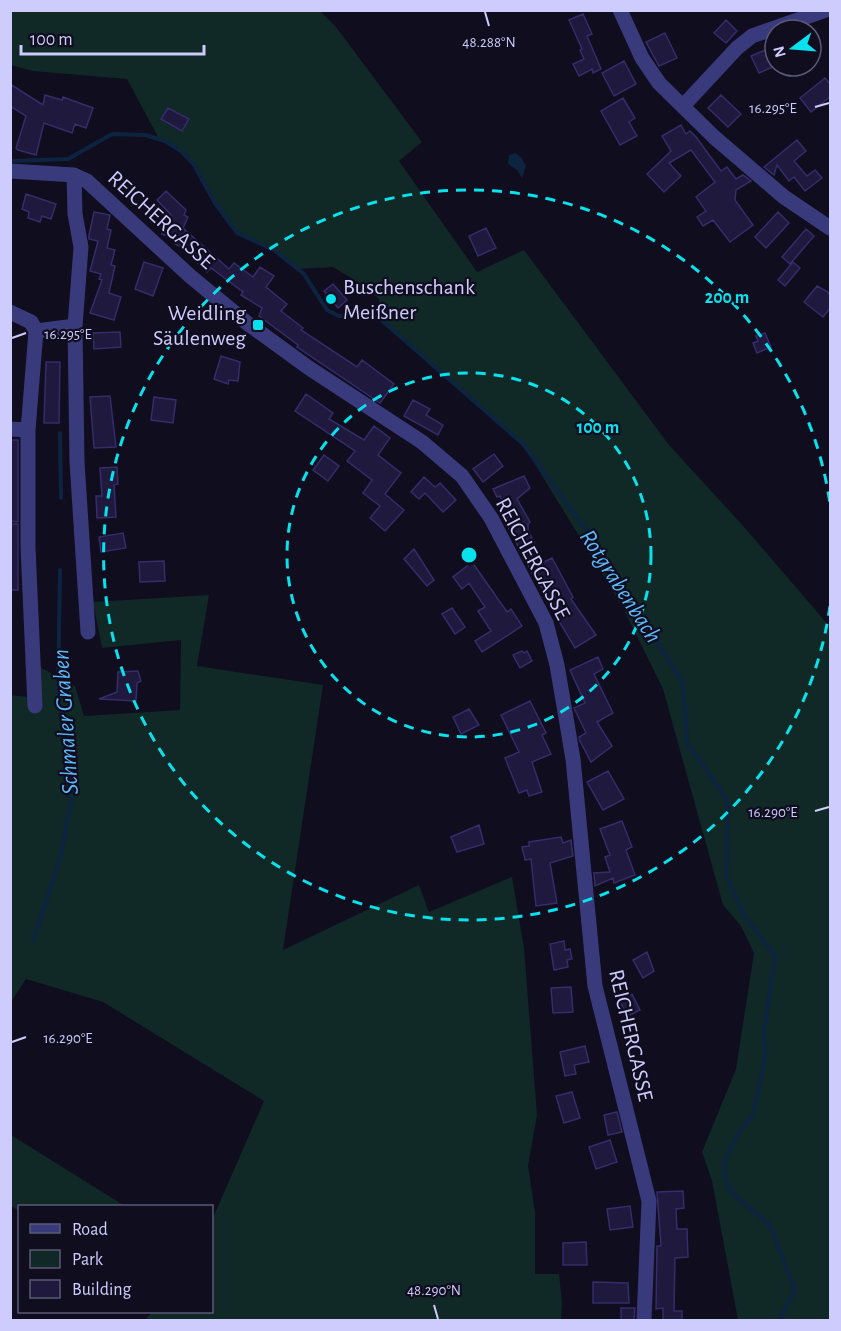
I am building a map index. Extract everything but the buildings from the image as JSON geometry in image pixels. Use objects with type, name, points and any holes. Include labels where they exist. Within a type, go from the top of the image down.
[{"type":"street","points":[[620,10],[642,57],[659,83],[714,137],[775,189],[831,228]]},
{"type":"street","points":[[683,106],[752,36],[826,10]]},
{"type":"street","name":"REICHERGASSE","points":[[10,171],[74,174],[87,181],[190,276],[255,329],[309,368],[422,442],[462,476],[490,518],[546,622],[557,664],[573,759],[595,986],[649,1201],[644,1320]]},
{"type":"street","points":[[74,174],[75,214],[81,247],[75,326],[77,462],[88,632]]},
{"type":"street","points":[[10,312],[31,322],[36,331],[28,430],[28,548],[35,706]]},
{"type":"street","points":[[36,331],[75,326]]},
{"type":"street","points":[[10,429],[28,430]]},
{"type":"green space","points":[[10,11],[320,11],[336,27],[422,142],[399,161],[477,272],[524,250],[669,445],[745,528],[830,627],[830,1320],[738,1320],[712,1181],[702,1152],[736,1069],[754,953],[741,926],[723,905],[663,689],[623,608],[522,443],[379,318],[379,299],[364,286],[333,267],[299,269],[273,248],[235,231],[211,198],[193,164],[179,149],[158,137],[127,79],[32,71],[11,65]]},
{"type":"green space","points":[[209,595],[197,666],[323,685],[283,950],[419,885],[429,912],[512,877],[524,948],[537,1115],[528,1166],[535,1212],[535,1274],[559,1274],[561,1320],[145,1320],[151,1313],[213,1313],[213,1218],[264,1101],[103,1002],[26,979],[11,1002],[10,695],[29,697],[25,659],[75,686],[84,716],[180,710],[181,640],[102,648],[93,602]]},
{"type":"green space","points":[[11,1135],[123,1205],[18,1205],[18,1210],[11,1206]]},
{"type":"water","points":[[515,153],[521,157],[526,166],[522,178],[517,170],[508,164],[509,155]]},
{"type":"waterway","name":"Rotgrabenbach","points":[[10,161],[68,159],[112,134],[145,135],[165,141],[181,151],[194,165],[215,203],[237,233],[274,250],[304,274],[327,310],[339,316],[378,317],[523,444],[589,534],[683,683],[687,743],[728,801],[726,876],[744,915],[775,956],[764,1032],[765,1059],[753,1115],[738,1133],[724,1163],[725,1181],[733,1194],[770,1225],[795,1290],[779,1320]]},
{"type":"waterway","name":"Schmaler Graben","points":[[60,433],[61,498]]},
{"type":"waterway","name":"Schmaler Graben","points":[[33,941],[61,855],[73,790],[58,695],[60,570]]},
{"type":"place","name":"Buschenschank Meißner","points":[[331,299]]},
{"type":"place","name":"Weidling Säulenweg","points":[[258,325]]}]
